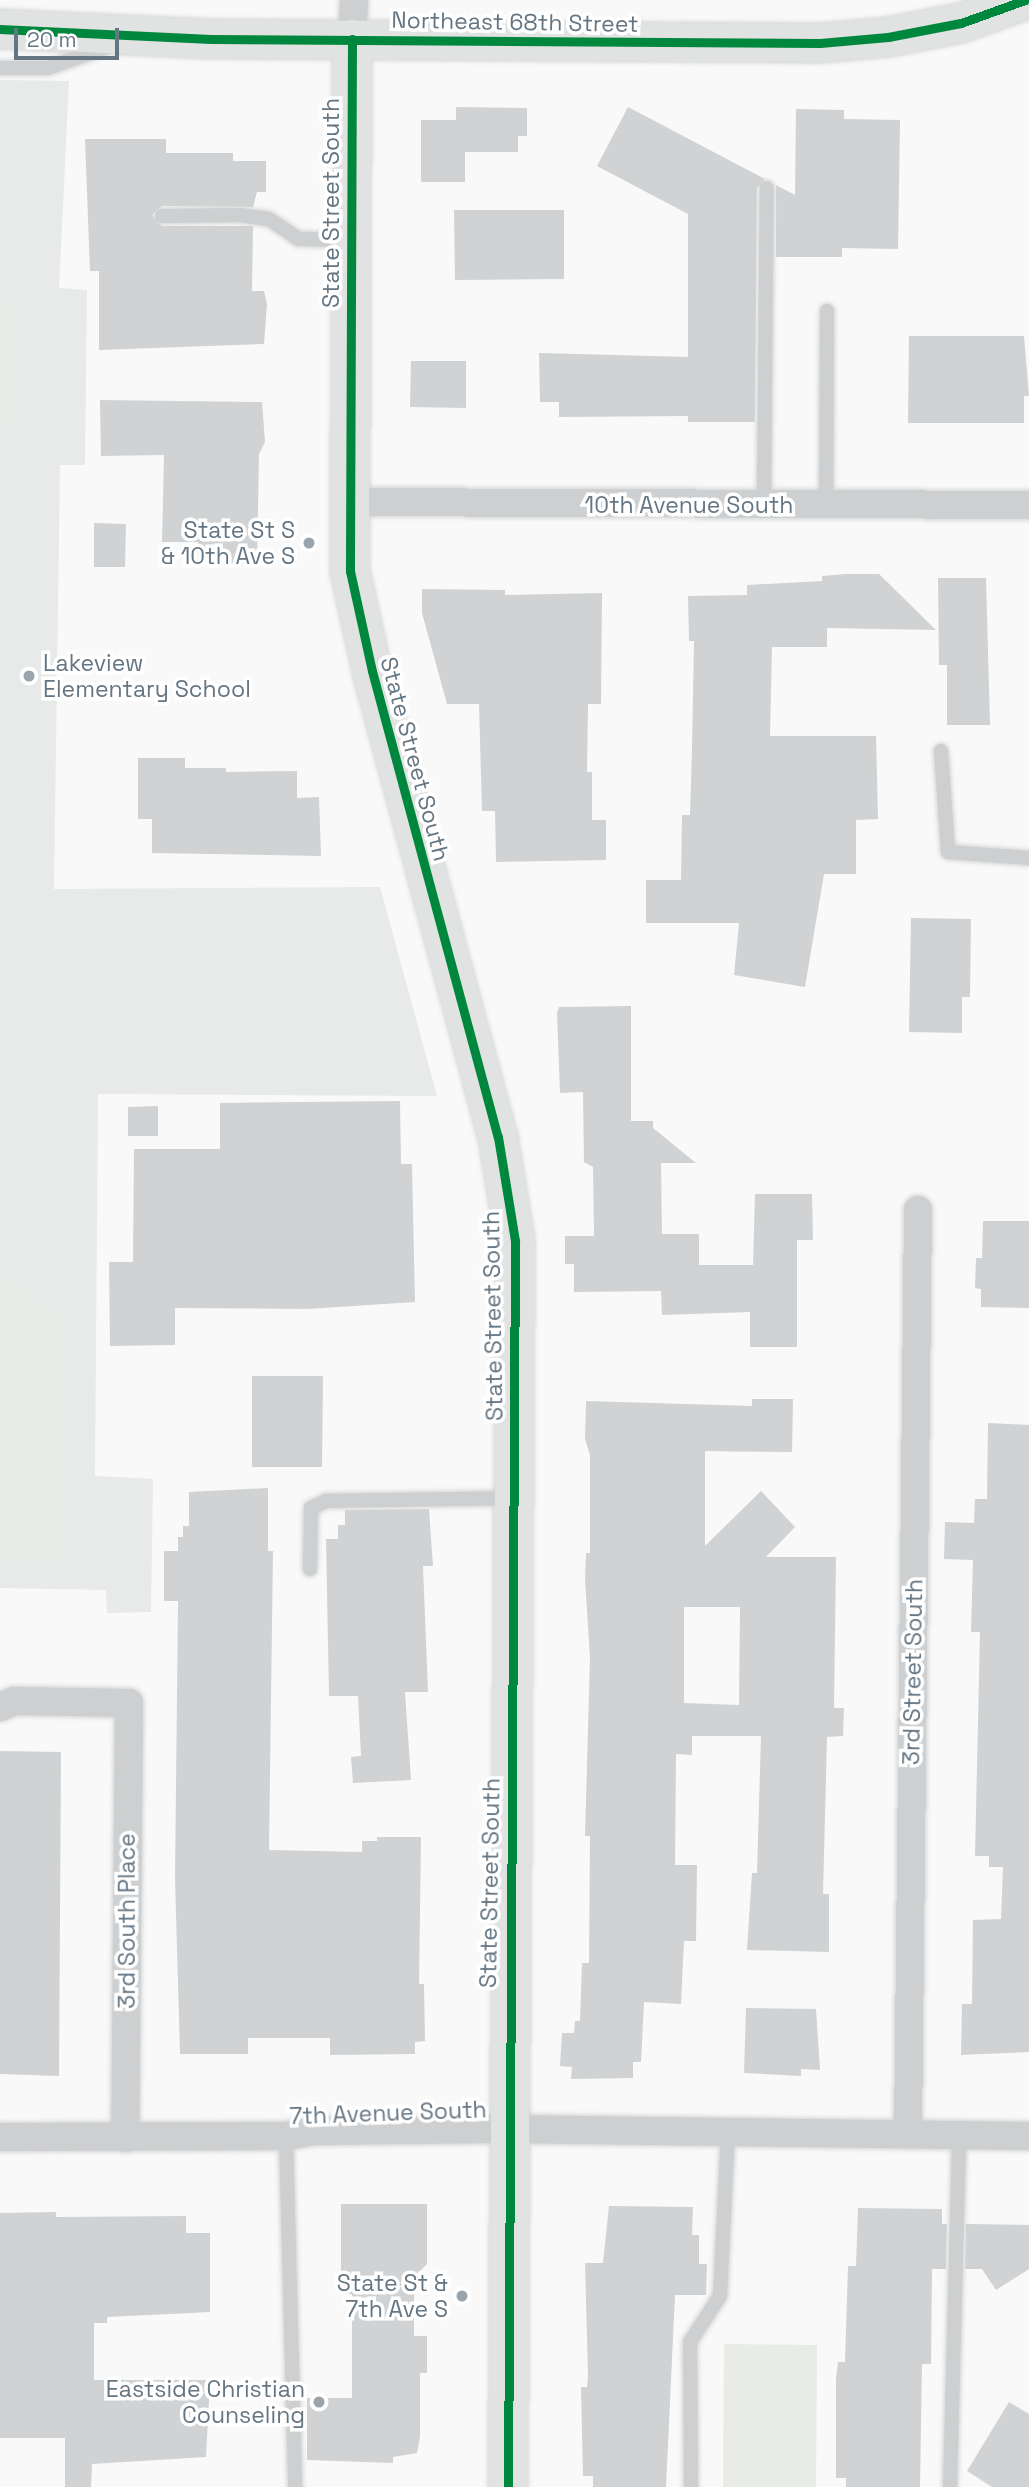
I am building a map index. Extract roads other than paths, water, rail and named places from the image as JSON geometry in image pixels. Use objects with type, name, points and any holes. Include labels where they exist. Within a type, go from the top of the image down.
[{"type":"street","points":[[352,39],[354,0]]},
{"type":"street","name":"Northeast 68th Street","points":[[0,29],[140,36],[820,43],[888,37],[961,23],[1025,0]]},
{"type":"street","name":"State Street South","points":[[352,39],[349,240],[350,571],[361,629],[507,1176],[515,1241],[507,2129],[508,2487]]},
{"type":"street","name":"10th Avenue South","points":[[350,502],[1029,505]]},
{"type":"street","name":"3rd Street South","points":[[908,2134],[918,1210]]},
{"type":"street","name":"3rd South Place","points":[[0,1707],[14,1701],[128,1703],[125,2138]]},
{"type":"street","name":"7th Avenue South","points":[[0,2137],[286,2136],[313,2131],[507,2129],[1029,2136]]},
{"type":"lane","points":[[0,68],[48,68],[140,36]]},
{"type":"lane","points":[[764,504],[767,188]]},
{"type":"lane","points":[[162,216],[240,215],[269,219],[299,239],[349,240]]},
{"type":"lane","points":[[826,506],[827,312]]},
{"type":"lane","points":[[941,751],[948,852],[1029,858]]},
{"type":"lane","points":[[310,1569],[311,1508],[326,1501],[513,1498]]},
{"type":"lane","points":[[691,2487],[690,2342],[720,2296],[729,2132]]},
{"type":"lane","points":[[950,2487],[959,2135]]},
{"type":"lane","points":[[286,2136],[295,2487]]},
{"type":"place","name":"State St S & 10th Ave S","points":[[309,543]]},
{"type":"place","name":"Lakeview Elementary School","points":[[29,676]]},
{"type":"place","name":"State St & 7th Ave S","points":[[462,2296]]},
{"type":"place","name":"Eastside Christian Counseling","points":[[319,2402]]}]
